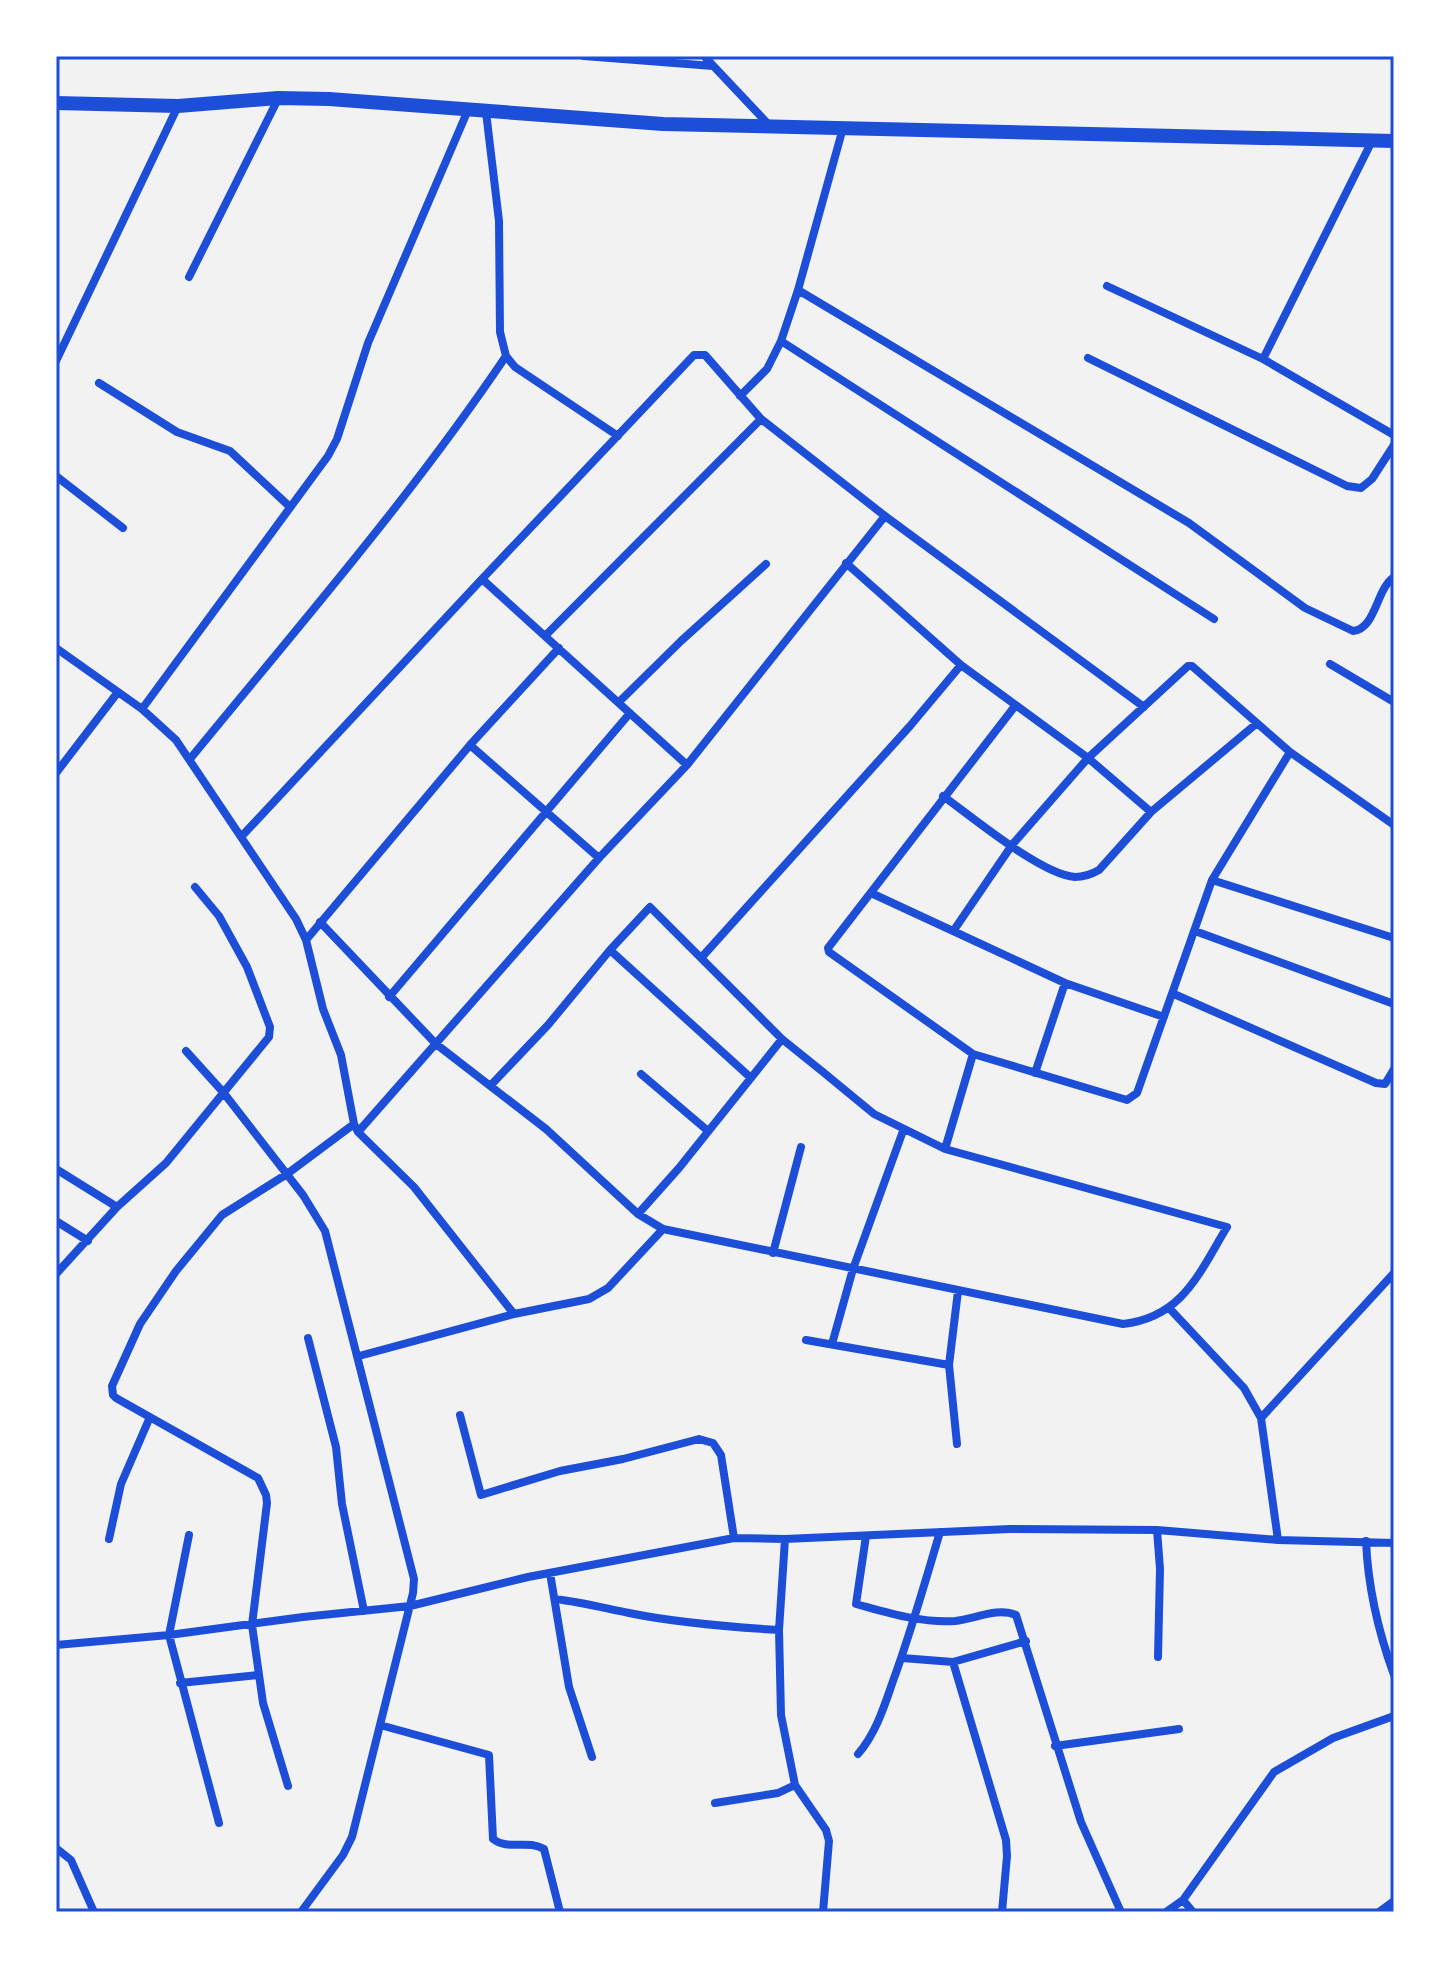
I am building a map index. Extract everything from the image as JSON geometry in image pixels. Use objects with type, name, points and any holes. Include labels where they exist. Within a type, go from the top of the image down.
[{"type":"street","points":[[584,56],[713,66]]},
{"type":"street","points":[[704,56],[770,126]]},
{"type":"street","points":[[189,277],[278,98]]},
{"type":"street","points":[[56,103],[178,106],[278,98],[380,102],[663,124],[1394,141]]},
{"type":"street","points":[[56,361],[178,106]]},
{"type":"street","points":[[142,709],[328,456],[337,439],[368,343],[468,110]]},
{"type":"street","points":[[486,112],[499,221],[500,332],[506,356],[515,367],[618,436]]},
{"type":"street","points":[[740,396],[767,369],[781,341],[843,128]]},
{"type":"street","points":[[1263,359],[1372,141]]},
{"type":"street","points":[[1107,286],[1263,359],[1394,435]]},
{"type":"street","points":[[798,290],[1189,523],[1305,608],[1353,631],[1360,631],[1387,582],[1394,577]]},
{"type":"street","points":[[781,341],[1214,619]]},
{"type":"street","points":[[241,837],[694,355],[705,355],[761,419],[885,516],[1144,707]]},
{"type":"street","points":[[190,759],[411,487],[470,410],[506,356]]},
{"type":"street","points":[[1088,358],[1347,486],[1361,488],[1372,479],[1394,445]]},
{"type":"street","points":[[99,383],[177,432],[230,451],[290,507]]},
{"type":"street","points":[[545,636],[761,419]]},
{"type":"street","points":[[56,476],[123,528]]},
{"type":"street","points":[[288,1786],[263,1703],[252,1625],[267,1503],[263,1487],[258,1478],[116,1398],[112,1390],[140,1324],[176,1271],[222,1215],[356,1128],[436,1044],[599,858],[687,765],[885,516]]},
{"type":"street","points":[[846,563],[961,665],[1088,758],[1151,812]]},
{"type":"street","points":[[619,702],[766,564]]},
{"type":"street","points":[[482,579],[687,765]]},
{"type":"street","points":[[56,648],[142,709],[160,724],[190,759],[296,919],[306,940],[323,1009],[345,1068],[356,1128],[414,1187],[514,1314]]},
{"type":"street","points":[[306,940],[470,745],[559,648]]},
{"type":"street","points":[[1330,664],[1394,702]]},
{"type":"street","points":[[701,958],[961,665]]},
{"type":"street","points":[[954,930],[1012,845],[1088,758],[1181,670],[1192,666],[1290,752],[1394,825]]},
{"type":"street","points":[[56,773],[118,692]]},
{"type":"street","points":[[1015,706],[830,944],[829,952],[973,1054],[1127,1100],[1137,1093],[1212,880],[1290,752]]},
{"type":"street","points":[[389,997],[630,713]]},
{"type":"street","points":[[943,796],[1012,845],[1059,873],[1075,877],[1089,875],[1099,870],[1151,812],[1256,724]]},
{"type":"street","points":[[470,745],[599,858]]},
{"type":"street","points":[[1212,880],[1394,938]]},
{"type":"street","points":[[56,1274],[117,1207],[166,1163],[265,1044],[270,1027],[239,953],[219,916],[195,887]]},
{"type":"street","points":[[871,893],[1065,983],[1164,1017]]},
{"type":"street","points":[[320,922],[436,1044],[546,1129],[638,1214],[663,1229],[1123,1324],[1139,1323],[1170,1309],[1187,1293],[1227,1227],[945,1149],[903,1131],[874,1114],[782,1039],[650,907],[548,1025],[491,1085]]},
{"type":"street","points":[[1195,931],[1394,1004]]},
{"type":"street","points":[[610,950],[751,1078]]},
{"type":"street","points":[[1035,1073],[1065,983]]},
{"type":"street","points":[[1174,994],[1376,1083],[1385,1084],[1394,1069]]},
{"type":"street","points":[[638,1214],[782,1039]]},
{"type":"street","points":[[186,1051],[223,1092],[287,1174],[316,1212],[325,1231],[411,1566],[413,1593],[348,1846],[301,1912]]},
{"type":"street","points":[[945,1149],[973,1054]]},
{"type":"street","points":[[641,1074],[708,1131]]},
{"type":"street","points":[[832,1344],[853,1269],[903,1131]]},
{"type":"street","points":[[773,1253],[801,1147]]},
{"type":"street","points":[[56,1169],[117,1207]]},
{"type":"street","points":[[56,1221],[88,1241]]},
{"type":"street","points":[[359,1356],[514,1314],[589,1299],[601,1293],[663,1229]]},
{"type":"street","points":[[1261,1418],[1394,1273]]},
{"type":"street","points":[[957,1444],[949,1365],[958,1291]]},
{"type":"street","points":[[1170,1309],[1244,1388],[1261,1418],[1278,1540]]},
{"type":"street","points":[[308,1338],[336,1447],[342,1504],[364,1611]]},
{"type":"street","points":[[806,1340],[949,1365]]},
{"type":"street","points":[[460,1415],[481,1495],[560,1471],[623,1459],[699,1439],[713,1443],[721,1455],[734,1538]]},
{"type":"street","points":[[109,1539],[121,1484],[150,1417]]},
{"type":"street","points":[[1157,1530],[1160,1569],[1158,1657]]},
{"type":"street","points":[[56,1645],[169,1635],[410,1606],[550,1573],[734,1538],[1157,1530],[1278,1540],[1394,1543]]},
{"type":"street","points":[[858,1754],[879,1722],[940,1532]]},
{"type":"street","points":[[189,1535],[169,1635],[219,1823]]},
{"type":"street","points":[[866,1536],[856,1604],[913,1620],[954,1621],[1008,1612],[1016,1615],[1081,1822],[1121,1912]]},
{"type":"street","points":[[785,1539],[779,1630],[781,1715],[795,1785],[826,1830],[829,1841],[823,1912]]},
{"type":"street","points":[[1366,1541],[1376,1619],[1394,1675]]},
{"type":"street","points":[[550,1573],[569,1687],[592,1757]]},
{"type":"street","points":[[555,1599],[588,1602],[627,1613],[710,1626],[779,1630]]},
{"type":"street","points":[[902,1658],[953,1662],[1026,1641]]},
{"type":"street","points":[[953,1662],[1006,1840],[1002,1912]]},
{"type":"street","points":[[180,1683],[259,1675]]},
{"type":"street","points":[[1166,1912],[1183,1900],[1274,1772],[1333,1738],[1394,1716]]},
{"type":"street","points":[[380,1725],[489,1755],[493,1839],[499,1844],[533,1844],[544,1849],[560,1912]]},
{"type":"street","points":[[1055,1746],[1179,1729]]},
{"type":"street","points":[[715,1803],[778,1793],[795,1785]]},
{"type":"street","points":[[56,1848],[71,1860],[94,1912]]},
{"type":"street","points":[[1183,1900],[1193,1912]]},
{"type":"street","points":[[1379,1912],[1394,1901]]}]
